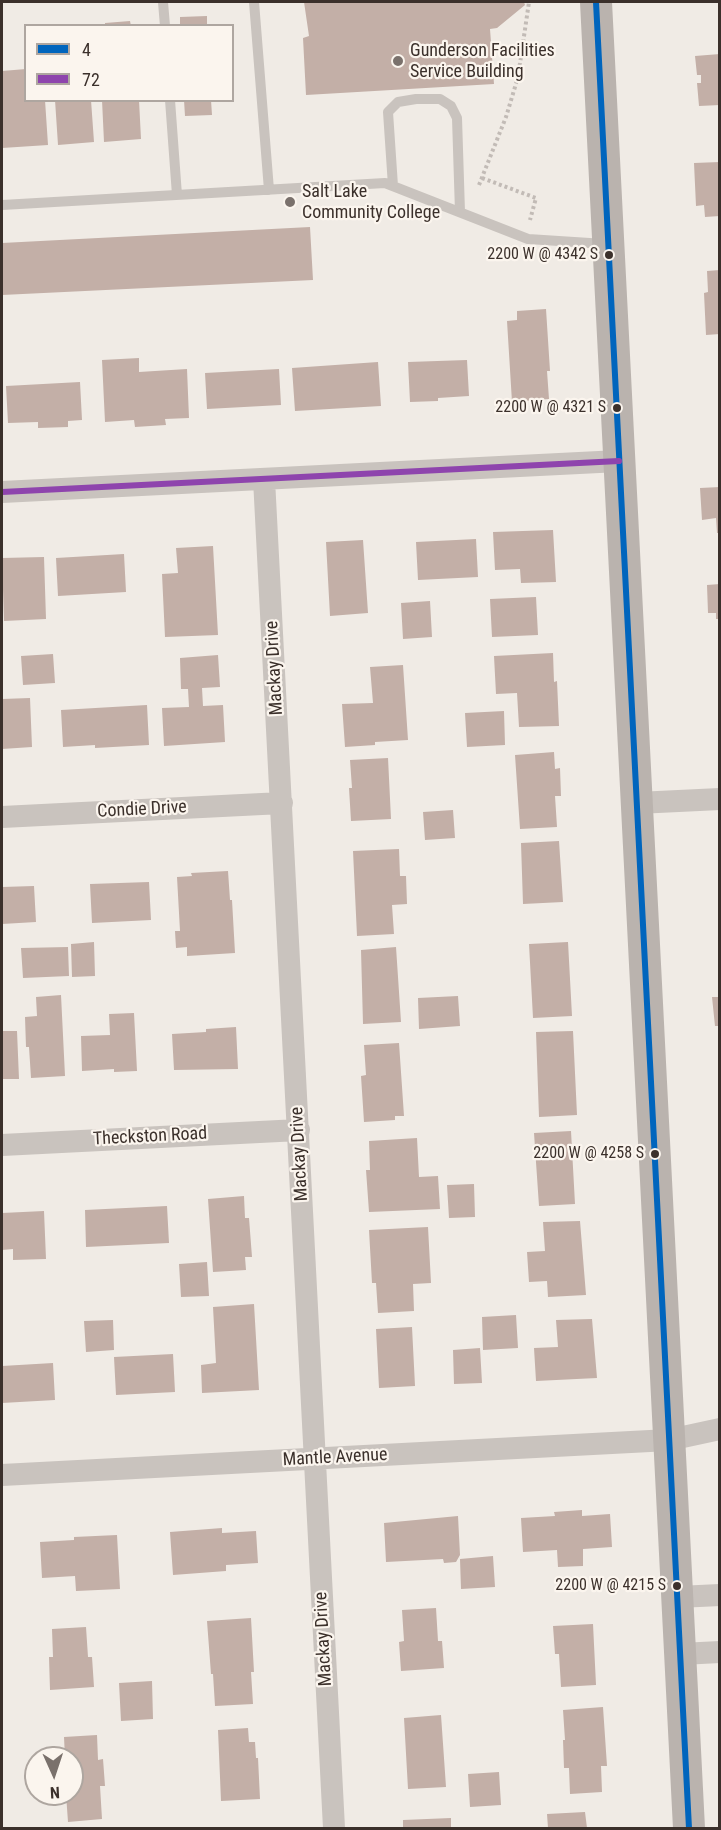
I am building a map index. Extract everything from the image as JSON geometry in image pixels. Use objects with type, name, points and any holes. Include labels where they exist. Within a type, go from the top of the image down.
[{"type":"street","points":[[596,2],[690,1828]]},
{"type":"street","points":[[2,492],[619,461]]},
{"type":"street","name":"Mackay Drive","points":[[264,479],[334,1828]]},
{"type":"street","points":[[637,803],[720,799]]},
{"type":"street","name":"Condie Drive","points":[[2,817],[282,803]]},
{"type":"street","name":"Theckston Road","points":[[2,1145],[299,1130]]},
{"type":"street","name":"Mantle Avenue","points":[[2,1475],[669,1440],[720,1429]]},
{"type":"street","points":[[678,1597],[720,1595]]},
{"type":"street","points":[[681,1654],[720,1652]]},
{"type":"lane","points":[[163,2],[165,24]]},
{"type":"lane","points":[[254,2],[269,190]]},
{"type":"lane","points":[[393,186],[388,112],[398,102],[440,99],[451,106],[457,118],[460,212]]},
{"type":"lane","points":[[170,102],[177,195]]},
{"type":"lane","points":[[2,205],[385,183],[528,239],[608,244]]},
{"type":"path","points":[[478,187],[506,117],[518,77],[529,2]]},
{"type":"path","points":[[482,178],[536,198],[530,220],[535,225]]},
{"type":"building","name":"Gunderson Facilities Service Building","points":[[304,2],[524,2],[525,5],[497,28],[490,29],[494,84],[306,95],[303,38],[309,36]]},
{"type":"building","points":[[207,16],[207,24],[180,24],[180,17]]},
{"type":"building","points":[[130,21],[131,24],[105,24]]},
{"type":"building","points":[[720,54],[720,105],[699,106],[697,83],[701,83],[701,75],[697,75],[695,56]]},
{"type":"building","points":[[24,69],[24,102],[45,102],[48,145],[2,148],[2,71]]},
{"type":"building","points":[[55,102],[91,102],[94,142],[58,145]]},
{"type":"building","points":[[102,102],[139,102],[141,139],[104,142]]},
{"type":"building","points":[[184,102],[211,102],[212,115],[185,116]]},
{"type":"building","points":[[720,162],[720,216],[705,217],[704,205],[696,206],[694,163]]},
{"type":"building","points":[[310,227],[313,280],[2,295],[2,243]]},
{"type":"building","points":[[720,270],[720,334],[706,335],[704,293],[708,292],[707,271]]},
{"type":"building","points":[[546,309],[550,371],[547,371],[549,399],[512,402],[507,321],[517,320],[517,311]]},
{"type":"building","points":[[139,358],[139,372],[187,369],[189,418],[165,419],[166,425],[135,427],[134,420],[105,422],[102,360]]},
{"type":"building","points":[[467,360],[469,396],[438,398],[438,401],[410,402],[408,362]]},
{"type":"building","points":[[378,362],[381,406],[295,411],[292,368]]},
{"type":"building","points":[[279,369],[281,405],[207,409],[205,373]]},
{"type":"building","points":[[80,382],[82,420],[68,421],[68,427],[38,428],[38,422],[8,423],[6,386]]},
{"type":"building","points":[[720,487],[720,533],[717,533],[716,518],[702,520],[700,488]]},
{"type":"building","points":[[553,530],[556,582],[521,583],[520,569],[495,570],[493,532]]},
{"type":"building","points":[[476,539],[478,577],[418,580],[416,542]]},
{"type":"building","points":[[363,540],[368,613],[330,616],[326,542]]},
{"type":"building","points":[[213,546],[218,635],[165,637],[162,574],[178,573],[176,548]]},
{"type":"building","points":[[124,554],[126,592],[58,596],[56,558]]},
{"type":"building","points":[[44,557],[46,619],[4,621],[2,558]]},
{"type":"building","points":[[720,584],[720,619],[716,619],[716,613],[708,613],[707,585]]},
{"type":"building","points":[[536,597],[538,635],[492,637],[490,599]]},
{"type":"building","points":[[430,601],[432,637],[403,639],[401,603]]},
{"type":"building","points":[[553,653],[559,726],[519,727],[517,693],[496,694],[494,656]]},
{"type":"building","points":[[53,654],[55,683],[23,685],[21,656]]},
{"type":"building","points":[[218,655],[220,687],[202,688],[203,706],[223,705],[225,742],[164,746],[162,708],[189,707],[188,689],[181,689],[180,658]]},
{"type":"building","points":[[403,665],[408,740],[345,747],[342,704],[373,703],[370,667]]},
{"type":"building","points":[[30,698],[32,747],[2,749],[2,699]]},
{"type":"building","points":[[147,705],[149,745],[63,747],[61,710]]},
{"type":"building","points":[[504,711],[505,745],[467,747],[465,713]]},
{"type":"building","points":[[554,752],[555,769],[560,768],[561,796],[555,796],[557,827],[520,829],[515,755]]},
{"type":"building","points":[[388,758],[391,819],[351,821],[350,760]]},
{"type":"building","points":[[453,810],[455,838],[425,840],[423,812]]},
{"type":"building","points":[[559,841],[563,902],[523,904],[521,843]]},
{"type":"building","points":[[399,849],[400,876],[406,876],[407,904],[392,905],[394,934],[357,936],[353,851]]},
{"type":"building","points":[[228,871],[235,953],[187,956],[187,947],[176,948],[175,931],[180,931],[177,877],[192,876],[191,873]]},
{"type":"building","points":[[149,882],[151,920],[92,923],[90,884]]},
{"type":"building","points":[[34,886],[36,922],[2,924],[2,887]]},
{"type":"building","points":[[94,942],[95,976],[72,977],[71,944]]},
{"type":"building","points":[[568,942],[572,1016],[533,1018],[529,944]]},
{"type":"building","points":[[68,947],[69,976],[23,978],[21,948]]},
{"type":"building","points":[[396,947],[401,1022],[363,1024],[361,950]]},
{"type":"building","points":[[61,995],[65,1076],[31,1078],[29,1047],[26,1047],[25,1017],[37,1016],[36,997]]},
{"type":"building","points":[[458,996],[460,1026],[419,1029],[418,998]]},
{"type":"building","points":[[712,997],[720,997],[720,1026],[715,1026]]},
{"type":"building","points":[[134,1013],[137,1071],[114,1072],[114,1069],[82,1071],[81,1036],[110,1035],[109,1014]]},
{"type":"building","points":[[236,1027],[238,1069],[174,1070],[172,1034]]},
{"type":"building","points":[[2,1031],[17,1031],[19,1079],[2,1079]]},
{"type":"building","points":[[573,1031],[577,1115],[539,1117],[536,1032]]},
{"type":"building","points":[[399,1043],[404,1116],[395,1116],[395,1120],[364,1122],[361,1076],[366,1075],[364,1045]]},
{"type":"building","points":[[571,1131],[575,1204],[539,1206],[534,1133]]},
{"type":"building","points":[[417,1138],[419,1177],[438,1176],[440,1209],[369,1212],[366,1170],[370,1170],[369,1141]]},
{"type":"building","points":[[474,1184],[475,1217],[449,1218],[447,1185]]},
{"type":"building","points":[[244,1196],[245,1218],[249,1218],[252,1257],[245,1257],[246,1270],[213,1272],[208,1199]]},
{"type":"building","points":[[167,1206],[169,1243],[86,1247],[85,1210]]},
{"type":"building","points":[[44,1211],[46,1259],[13,1260],[13,1249],[2,1250],[2,1213]]},
{"type":"building","points":[[580,1221],[586,1295],[548,1297],[547,1281],[529,1282],[527,1252],[545,1251],[543,1222]]},
{"type":"building","points":[[428,1227],[431,1283],[413,1284],[414,1311],[378,1313],[376,1283],[372,1283],[369,1230]]},
{"type":"building","points":[[207,1262],[209,1296],[181,1297],[179,1264]]},
{"type":"building","points":[[254,1304],[259,1390],[202,1393],[201,1365],[216,1363],[213,1307]]},
{"type":"building","points":[[516,1315],[518,1348],[483,1350],[482,1317]]},
{"type":"building","points":[[592,1319],[597,1378],[536,1381],[534,1348],[558,1347],[556,1320]]},
{"type":"building","points":[[113,1320],[114,1350],[86,1352],[84,1321]]},
{"type":"building","points":[[412,1327],[415,1386],[379,1388],[376,1329]]},
{"type":"building","points":[[480,1348],[482,1383],[454,1384],[453,1350]]},
{"type":"building","points":[[173,1354],[175,1392],[116,1395],[114,1357]]},
{"type":"building","points":[[53,1363],[55,1400],[2,1403],[2,1366]]},
{"type":"building","points":[[582,1510],[582,1516],[610,1514],[612,1547],[583,1549],[583,1566],[558,1567],[557,1550],[523,1552],[521,1518],[555,1516],[554,1512]]},
{"type":"building","points":[[458,1516],[460,1555],[456,1562],[444,1563],[443,1559],[386,1562],[384,1523]]},
{"type":"building","points":[[222,1528],[222,1533],[256,1531],[258,1563],[226,1565],[226,1571],[173,1575],[170,1532]]},
{"type":"building","points":[[117,1535],[120,1589],[76,1591],[75,1576],[42,1578],[40,1542],[74,1540],[74,1537]]},
{"type":"building","points":[[493,1556],[495,1587],[461,1589],[460,1559]]},
{"type":"building","points":[[436,1608],[438,1641],[442,1641],[444,1668],[401,1671],[399,1642],[404,1641],[402,1610]]},
{"type":"building","points":[[251,1618],[253,1704],[215,1706],[207,1621]]},
{"type":"building","points":[[593,1624],[596,1685],[561,1687],[559,1654],[555,1654],[553,1626]]},
{"type":"building","points":[[86,1627],[88,1657],[92,1657],[94,1687],[50,1690],[49,1657],[53,1657],[52,1629]]},
{"type":"building","points":[[152,1681],[153,1719],[121,1721],[119,1683]]},
{"type":"building","points":[[603,1707],[607,1766],[601,1766],[602,1792],[570,1794],[569,1768],[564,1768],[563,1710]]},
{"type":"building","points":[[441,1715],[446,1787],[408,1789],[404,1718]]},
{"type":"building","points":[[248,1728],[249,1742],[255,1742],[256,1758],[258,1758],[260,1799],[221,1801],[218,1730]]},
{"type":"building","points":[[97,1735],[98,1760],[103,1759],[105,1786],[100,1786],[102,1819],[68,1822],[67,1806],[84,1806],[84,1746],[64,1746],[64,1737]]},
{"type":"building","points":[[499,1772],[501,1805],[470,1807],[468,1774]]},
{"type":"building","points":[[585,1812],[587,1828],[548,1828],[547,1814]]},
{"type":"building","points":[[451,1818],[451,1828],[403,1828],[403,1820]]},
{"type":"transit line","name":"4","points":[[596,2],[689,1828]]},
{"type":"transit line","name":"72","points":[[2,492],[619,461]]},
{"type":"place","name":"Gunderson Facilities Service Building","points":[[398,61]]},
{"type":"place","name":"Salt Lake Community College","points":[[290,202]]},
{"type":"place","name":"2200 W @ 4342 S","points":[[609,255]]},
{"type":"place","name":"2200 W @ 4321 S","points":[[617,408]]},
{"type":"place","name":"2200 W @ 4258 S","points":[[655,1154]]},
{"type":"place","name":"2200 W @ 4215 S","points":[[677,1586]]}]
